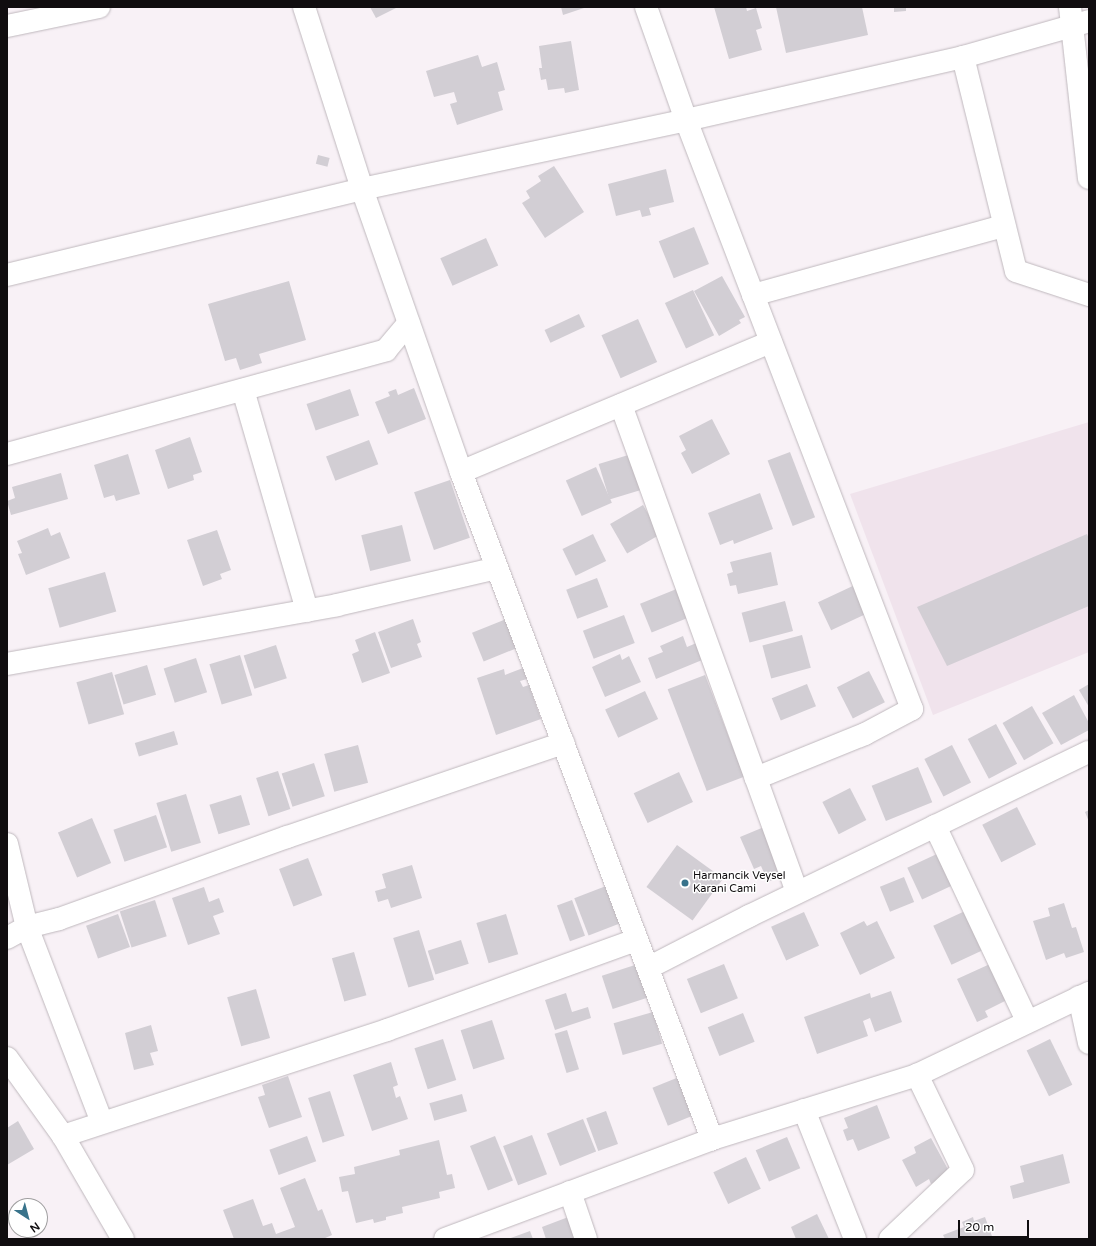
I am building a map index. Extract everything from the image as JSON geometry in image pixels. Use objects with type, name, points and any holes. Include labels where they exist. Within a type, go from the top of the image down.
[{"type":"street","points":[[7,26],[99,7]]},
{"type":"street","points":[[304,7],[362,188],[461,472],[712,1139]]},
{"type":"street","points":[[646,7],[686,120],[912,709],[865,734],[756,778]]},
{"type":"street","points":[[7,276],[362,188],[686,120],[963,57],[1077,17],[1089,178]]},
{"type":"street","points":[[963,57],[1003,226],[1016,271],[1089,295]]},
{"type":"street","points":[[753,294],[1003,226]]},
{"type":"street","points":[[7,454],[386,350],[409,323]]},
{"type":"street","points":[[461,472],[771,342]]},
{"type":"street","points":[[243,390],[307,611]]},
{"type":"street","points":[[621,405],[797,892]]},
{"type":"street","points":[[7,664],[307,611],[497,568]]},
{"type":"street","points":[[7,938],[27,927],[59,920],[287,837],[563,742]]},
{"type":"street","points":[[648,968],[797,892],[1089,752]]},
{"type":"street","points":[[935,826],[1027,1021]]},
{"type":"street","points":[[7,844],[27,927],[102,1122]]},
{"type":"street","points":[[63,1136],[387,1030],[636,940]]},
{"type":"street","points":[[445,1239],[712,1139],[917,1076],[1027,1021],[1084,995],[1089,1044]]},
{"type":"street","points":[[7,1058],[63,1136],[123,1239]]},
{"type":"street","points":[[890,1239],[963,1170],[917,1076]]},
{"type":"street","points":[[804,1110],[855,1239]]},
{"type":"street","points":[[570,1192],[586,1239]]},
{"type":"shaded area","points":[[1089,422],[1089,652],[933,715],[850,494]]},
{"type":"building","points":[[370,7],[398,7],[376,18]]},
{"type":"building","points":[[561,7],[587,7],[563,15]]},
{"type":"building","points":[[714,7],[746,7],[747,11],[756,8],[762,28],[756,30],[762,50],[729,59]]},
{"type":"building","points":[[776,7],[862,7],[868,35],[786,53]]},
{"type":"building","points":[[894,7],[906,7],[906,11],[894,12]]},
{"type":"building","points":[[571,41],[579,90],[565,93],[564,88],[548,90],[546,79],[541,80],[539,68],[542,68],[539,46]]},
{"type":"building","points":[[478,55],[482,67],[497,62],[505,90],[498,92],[503,110],[457,125],[450,104],[457,102],[454,92],[434,97],[426,71]]},
{"type":"building","points":[[318,155],[330,158],[327,167],[316,164]]},
{"type":"building","points":[[554,166],[584,212],[545,238],[522,203],[530,198],[526,191],[541,181],[538,176]]},
{"type":"building","points":[[666,169],[674,202],[649,208],[651,215],[642,217],[640,210],[616,216],[608,184]]},
{"type":"building","points":[[694,227],[709,264],[674,278],[659,241]]},
{"type":"building","points":[[486,238],[498,265],[453,286],[440,258]]},
{"type":"building","points":[[722,276],[745,317],[739,320],[741,323],[719,336],[694,291]]},
{"type":"building","points":[[289,281],[306,340],[259,354],[262,363],[240,370],[236,358],[225,361],[208,304]]},
{"type":"building","points":[[693,290],[714,335],[686,348],[665,303]]},
{"type":"building","points":[[579,314],[585,327],[550,343],[545,330]]},
{"type":"building","points":[[638,319],[657,362],[621,378],[601,335]]},
{"type":"building","points":[[414,388],[426,419],[388,434],[375,402],[390,396],[388,392],[396,389],[398,395]]},
{"type":"building","points":[[350,389],[359,415],[316,430],[307,404]]},
{"type":"building","points":[[712,419],[730,454],[692,474],[681,453],[686,450],[679,436]]},
{"type":"building","points":[[190,437],[202,472],[193,475],[194,480],[168,489],[155,450]]},
{"type":"building","points":[[369,440],[378,464],[335,481],[326,456]]},
{"type":"building","points":[[790,452],[815,517],[793,526],[768,461]]},
{"type":"building","points":[[635,453],[646,488],[609,499],[599,464]]},
{"type":"building","points":[[128,454],[140,494],[116,501],[114,495],[104,498],[94,465]]},
{"type":"building","points":[[596,467],[612,503],[582,516],[566,480]]},
{"type":"building","points":[[61,473],[68,499],[11,515],[7,501],[15,498],[12,487]]},
{"type":"building","points":[[450,480],[470,538],[434,550],[414,492]]},
{"type":"building","points":[[760,493],[773,529],[734,544],[733,540],[720,545],[708,513]]},
{"type":"building","points":[[643,505],[660,534],[627,553],[610,524]]},
{"type":"building","points":[[402,525],[411,561],[370,571],[361,535]]},
{"type":"building","points":[[48,528],[51,536],[60,532],[70,558],[26,575],[18,554],[22,553],[17,541]]},
{"type":"building","points":[[217,530],[231,570],[220,574],[222,579],[203,586],[187,540]]},
{"type":"building","points":[[593,534],[606,561],[576,576],[562,549]]},
{"type":"building","points":[[1087,534],[1089,539],[1089,606],[947,666],[917,607]]},
{"type":"building","points":[[771,552],[778,585],[738,594],[736,585],[730,586],[727,574],[733,572],[730,562]]},
{"type":"building","points":[[105,572],[116,611],[60,628],[48,588]]},
{"type":"building","points":[[597,578],[608,607],[577,619],[566,590]]},
{"type":"building","points":[[857,584],[870,612],[831,630],[818,602]]},
{"type":"building","points":[[679,588],[691,617],[652,632],[640,604]]},
{"type":"building","points":[[785,601],[793,631],[750,643],[742,613]]},
{"type":"building","points":[[624,615],[635,643],[594,659],[583,631]]},
{"type":"building","points":[[511,617],[523,646],[484,661],[472,633]]},
{"type":"building","points":[[413,619],[421,642],[417,644],[422,657],[391,668],[378,632]]},
{"type":"building","points":[[375,632],[390,673],[362,683],[352,654],[359,651],[355,640]]},
{"type":"building","points":[[802,635],[811,668],[771,678],[762,646]]},
{"type":"building","points":[[683,636],[687,647],[701,641],[707,658],[656,679],[648,658],[663,652],[660,646]]},
{"type":"building","points":[[276,645],[287,678],[254,689],[244,656]]},
{"type":"building","points":[[620,654],[622,660],[629,656],[641,682],[605,697],[592,667]]},
{"type":"building","points":[[240,655],[252,695],[222,705],[209,664]]},
{"type":"building","points":[[196,658],[207,692],[175,703],[164,669]]},
{"type":"building","points":[[147,665],[156,695],[124,705],[114,675]]},
{"type":"building","points":[[523,668],[527,679],[520,681],[523,687],[529,685],[541,719],[496,735],[477,678],[504,669],[505,675]]},
{"type":"building","points":[[869,671],[885,702],[853,719],[837,687]]},
{"type":"building","points":[[112,672],[124,714],[89,724],[76,682]]},
{"type":"building","points":[[705,675],[744,777],[707,791],[668,689]]},
{"type":"building","points":[[807,684],[816,706],[781,720],[772,698]]},
{"type":"building","points":[[1089,684],[1089,707],[1079,690]]},
{"type":"building","points":[[645,691],[658,719],[618,738],[605,710]]},
{"type":"building","points":[[1074,695],[1089,723],[1089,730],[1061,745],[1042,713]]},
{"type":"building","points":[[1032,706],[1054,743],[1024,760],[1003,723]]},
{"type":"building","points":[[996,724],[1017,764],[989,779],[968,739]]},
{"type":"building","points":[[174,731],[178,744],[139,756],[135,743]]},
{"type":"building","points":[[358,745],[368,783],[334,792],[324,754]]},
{"type":"building","points":[[952,745],[971,782],[943,796],[924,759]]},
{"type":"building","points":[[314,763],[325,796],[292,807],[282,774]]},
{"type":"building","points":[[918,767],[932,802],[886,821],[872,786]]},
{"type":"building","points":[[278,771],[290,809],[268,816],[256,778]]},
{"type":"building","points":[[679,772],[693,802],[648,823],[634,793]]},
{"type":"building","points":[[850,788],[866,820],[839,834],[822,802]]},
{"type":"building","points":[[186,794],[201,843],[171,852],[156,803]]},
{"type":"building","points":[[241,795],[250,825],[219,834],[209,805]]},
{"type":"building","points":[[1017,807],[1036,844],[1001,862],[982,825]]},
{"type":"building","points":[[1089,810],[1089,822],[1085,812]]},
{"type":"building","points":[[156,815],[167,847],[125,862],[113,830]]},
{"type":"building","points":[[92,818],[111,863],[77,878],[58,832]]},
{"type":"building","points":[[764,827],[785,874],[768,882],[761,866],[754,869],[740,837]]},
{"type":"building","name":"Harmancik Veysel Karani Cami","points":[[677,845],[723,879],[693,921],[646,887]]},
{"type":"building","points":[[939,853],[954,885],[922,900],[907,868]]},
{"type":"building","points":[[308,858],[322,895],[293,906],[279,869]]},
{"type":"building","points":[[412,865],[422,898],[391,908],[388,899],[378,902],[375,891],[386,888],[382,874]]},
{"type":"building","points":[[904,877],[914,902],[890,912],[880,887]]},
{"type":"building","points":[[606,886],[620,923],[589,936],[574,898]]},
{"type":"building","points":[[204,887],[209,902],[219,898],[224,912],[213,916],[220,934],[188,945],[172,898]]},
{"type":"building","points":[[155,900],[167,936],[132,948],[120,911]]},
{"type":"building","points":[[572,900],[585,936],[570,941],[557,905]]},
{"type":"building","points":[[1064,903],[1072,928],[1076,927],[1084,952],[1066,958],[1064,953],[1046,960],[1033,921],[1050,916],[1048,908]]},
{"type":"building","points":[[965,911],[983,950],[951,965],[933,926]]},
{"type":"building","points":[[804,912],[819,946],[786,960],[771,927]]},
{"type":"building","points":[[118,914],[130,947],[98,959],[86,926]]},
{"type":"building","points":[[506,914],[518,954],[489,963],[476,923]]},
{"type":"building","points":[[864,921],[867,926],[877,921],[895,958],[860,975],[840,933]]},
{"type":"building","points":[[419,930],[434,980],[408,988],[393,938]]},
{"type":"building","points":[[461,940],[469,964],[435,975],[428,951]]},
{"type":"building","points":[[354,952],[366,995],[344,1002],[332,958]]},
{"type":"building","points":[[638,964],[649,997],[613,1009],[602,976]]},
{"type":"building","points":[[724,964],[738,998],[701,1013],[687,979]]},
{"type":"building","points":[[990,964],[1007,1000],[985,1011],[988,1017],[977,1022],[957,979]]},
{"type":"building","points":[[256,989],[270,1038],[241,1046],[227,997]]},
{"type":"building","points":[[891,991],[902,1022],[875,1032],[870,1018],[863,1021],[868,1036],[817,1054],[804,1017],[870,993],[871,998]]},
{"type":"building","points":[[566,993],[572,1012],[588,1007],[591,1018],[555,1030],[545,1000]]},
{"type":"building","points":[[653,1012],[662,1044],[623,1055],[614,1023]]},
{"type":"building","points":[[743,1013],[755,1042],[719,1056],[708,1027]]},
{"type":"building","points":[[492,1020],[505,1059],[473,1069],[461,1030]]},
{"type":"building","points":[[151,1025],[158,1051],[150,1053],[154,1065],[134,1070],[125,1033]]},
{"type":"building","points":[[567,1030],[579,1069],[567,1073],[555,1034]]},
{"type":"building","points":[[443,1039],[456,1080],[428,1089],[414,1048]]},
{"type":"building","points":[[1050,1039],[1072,1085],[1049,1096],[1027,1050]]},
{"type":"building","points":[[391,1062],[398,1085],[393,1087],[396,1098],[400,1096],[408,1119],[372,1131],[353,1075]]},
{"type":"building","points":[[684,1075],[699,1113],[668,1126],[652,1088]]},
{"type":"building","points":[[288,1076],[302,1117],[269,1128],[258,1097],[265,1095],[262,1085]]},
{"type":"building","points":[[330,1091],[345,1136],[323,1143],[308,1098]]},
{"type":"building","points":[[462,1094],[467,1111],[434,1121],[429,1103]]},
{"type":"building","points":[[877,1105],[890,1138],[858,1151],[853,1139],[847,1141],[843,1130],[848,1128],[844,1118]]},
{"type":"building","points":[[606,1111],[618,1144],[598,1151],[586,1118]]},
{"type":"building","points":[[583,1119],[596,1151],[560,1166],[547,1134]]},
{"type":"building","points":[[18,1121],[34,1149],[7,1165],[7,1128]]},
{"type":"building","points":[[532,1135],[547,1174],[518,1185],[503,1146]]},
{"type":"building","points":[[307,1136],[316,1161],[279,1175],[269,1150]]},
{"type":"building","points":[[495,1136],[513,1181],[488,1191],[470,1146]]},
{"type":"building","points":[[787,1137],[800,1168],[769,1182],[756,1150]]},
{"type":"building","points":[[931,1138],[950,1173],[931,1184],[929,1179],[916,1187],[902,1160],[916,1153],[914,1147]]},
{"type":"building","points":[[439,1140],[447,1175],[452,1174],[455,1188],[439,1192],[440,1198],[402,1207],[403,1213],[386,1217],[386,1220],[374,1223],[373,1219],[356,1223],[348,1191],[342,1192],[339,1177],[355,1174],[354,1167],[400,1155],[399,1150]]},
{"type":"building","points":[[1063,1154],[1070,1183],[1013,1199],[1010,1186],[1024,1182],[1020,1166]]},
{"type":"building","points":[[746,1157],[761,1189],[728,1204],[713,1172]]},
{"type":"building","points":[[305,1178],[318,1211],[322,1209],[332,1235],[323,1239],[234,1239],[223,1210],[253,1199],[263,1226],[272,1223],[276,1234],[295,1227],[280,1188]]},
{"type":"building","points":[[817,1214],[829,1239],[796,1239],[791,1227]]},
{"type":"building","points":[[571,1216],[580,1239],[546,1239],[542,1227]]},
{"type":"building","points":[[973,1217],[974,1221],[985,1217],[993,1239],[945,1239],[943,1235],[964,1227],[962,1222]]},
{"type":"building","points":[[530,1231],[533,1239],[508,1239]]},
{"type":"place","name":"Harmancik Veysel Karani Cami","points":[[685,883]]}]
